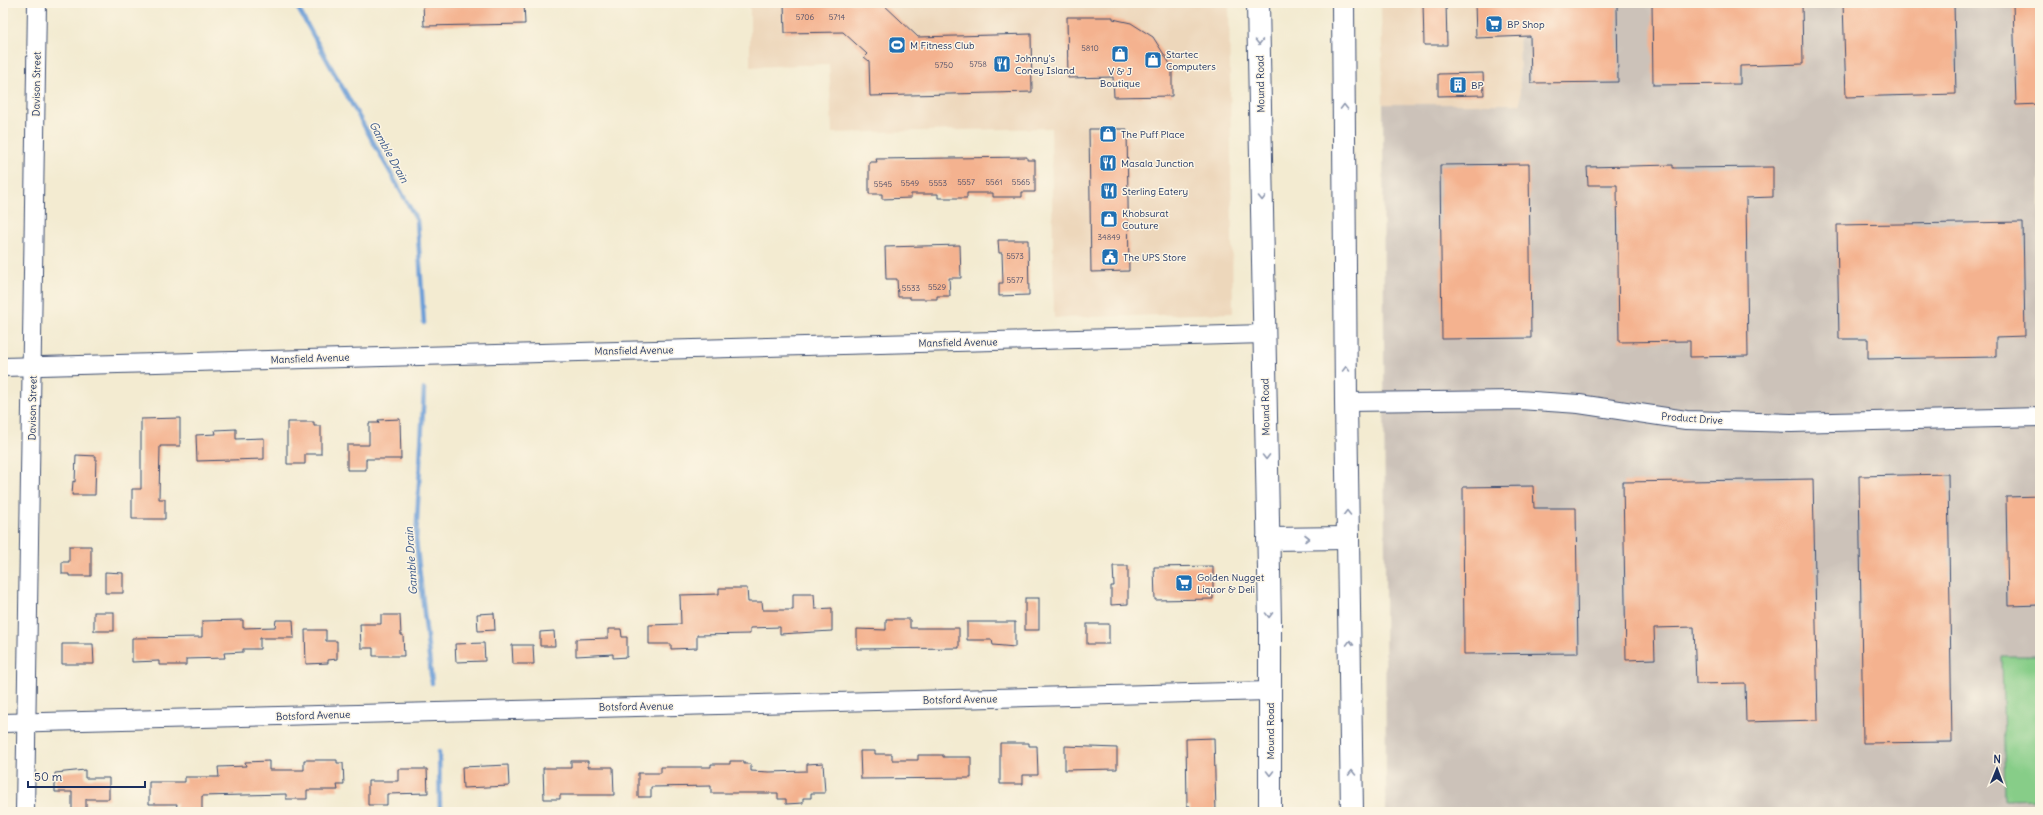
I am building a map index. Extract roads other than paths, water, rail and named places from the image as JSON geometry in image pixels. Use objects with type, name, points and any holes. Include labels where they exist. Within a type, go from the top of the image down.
[{"type":"main road","name":"Mound Road","points":[[1258,3],[1268,539],[1270,812]]},
{"type":"main road","points":[[1343,3],[1346,402],[1352,812]]},
{"type":"main road","points":[[1268,539],[1348,538]]},
{"type":"street","name":"Davison Street","points":[[25,812],[37,3]]},
{"type":"street","name":"Mansfield Avenue","points":[[3,366],[1264,334]]},
{"type":"street","name":"Product Drive","points":[[1346,402],[1518,400],[1579,404],[1686,420],[1791,423],[2040,417]]},
{"type":"street","name":"Botsford Avenue","points":[[3,723],[1270,691]]},
{"type":"waterway","name":"Gamble Drain","points":[[295,3],[417,220],[424,323]]},
{"type":"waterway","name":"Gamble Drain","points":[[424,389],[416,540],[432,683]]},
{"type":"waterway","name":"Gamble Drain","points":[[439,752],[440,812]]},
{"type":"place","name":"BP Shop","points":[[1494,24]]},
{"type":"place","name":"M Fitness Club","points":[[897,45]]},
{"type":"place","name":"V & J Boutique","points":[[1120,54]]},
{"type":"place","name":"Startec Computers","points":[[1153,60]]},
{"type":"place","name":"Johnny's Coney Island","points":[[1002,64]]},
{"type":"place","name":"BP","points":[[1458,85]]},
{"type":"place","name":"The Puff Place","points":[[1108,134]]},
{"type":"place","name":"Masala Junction","points":[[1108,163]]},
{"type":"place","name":"Sterling Eatery","points":[[1109,191]]},
{"type":"place","name":"Khobsurat Couture","points":[[1109,219]]},
{"type":"place","name":"The UPS Store","points":[[1110,257]]},
{"type":"place","name":"Golden Nugget Liquor & Deli","points":[[1184,583]]}]
